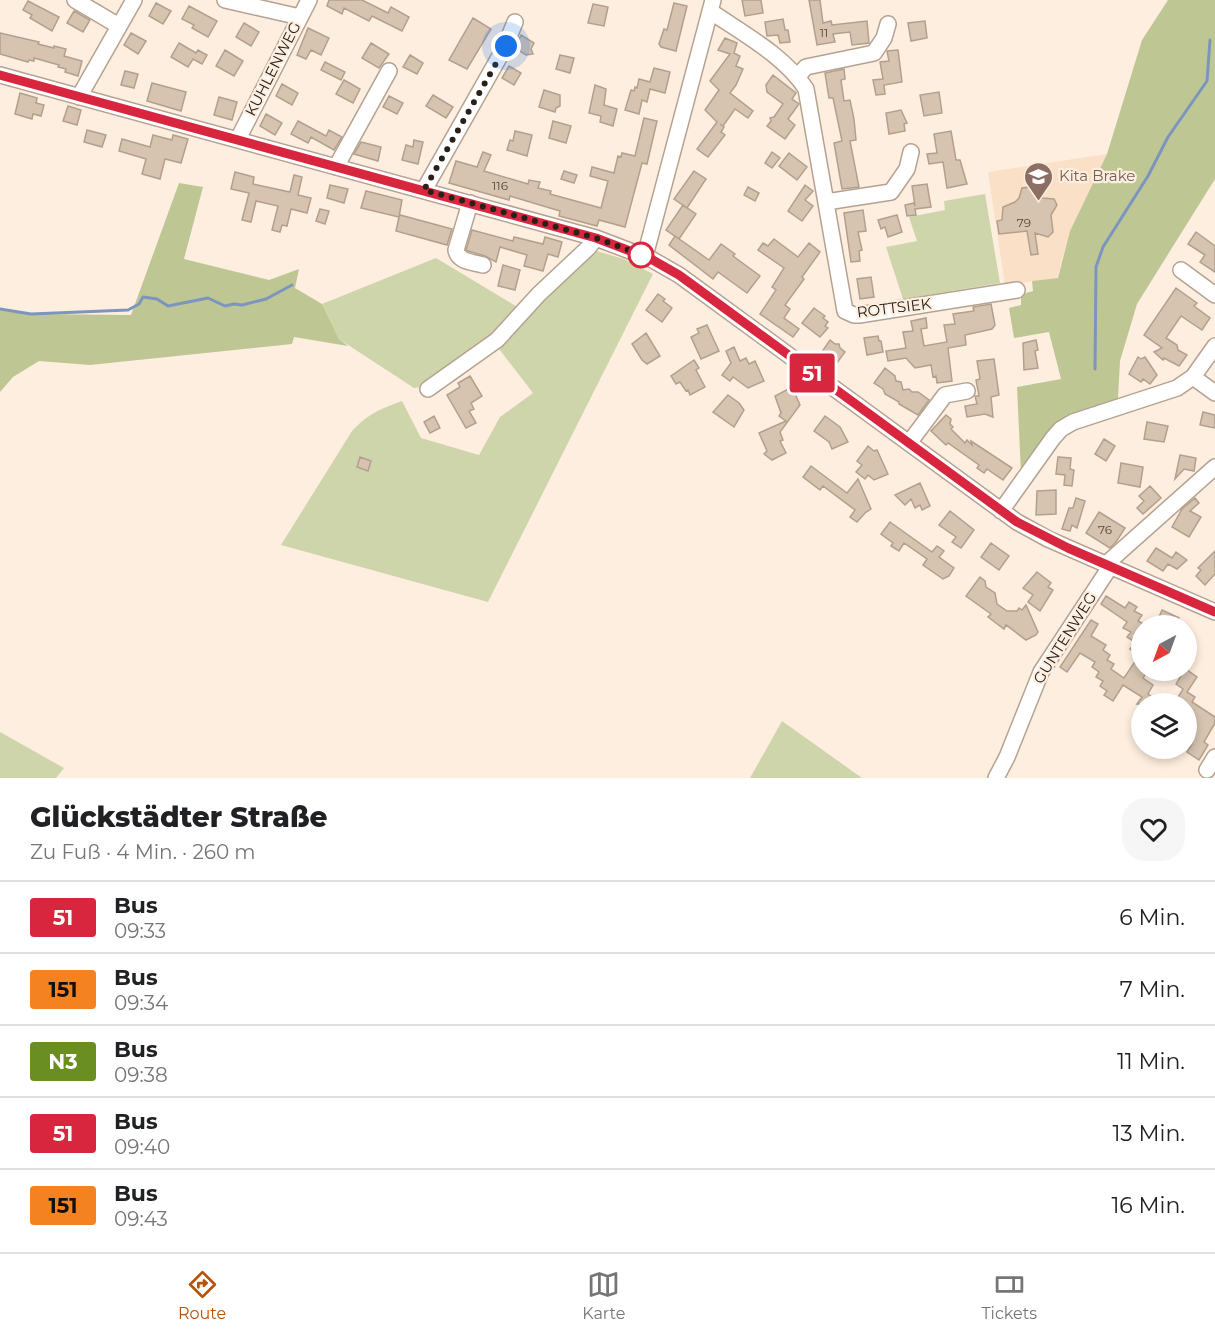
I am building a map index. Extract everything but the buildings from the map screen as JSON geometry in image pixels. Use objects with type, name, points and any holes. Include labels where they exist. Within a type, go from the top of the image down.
[{"type":"street","points":[[75,0],[119,26]]},
{"type":"street","points":[[79,96],[134,0]]},
{"type":"street","points":[[225,0],[300,17]]},
{"type":"street","name":"KUHLENWEG","points":[[238,139],[309,0]]},
{"type":"street","points":[[645,256],[712,5]]},
{"type":"street","name":"ROTTSIEK","points":[[712,5],[784,63],[798,76],[806,89],[845,311],[859,315],[1017,290]]},
{"type":"street","points":[[424,190],[506,46],[515,22]]},
{"type":"street","points":[[798,76],[806,67],[874,53],[884,38],[888,24]]},
{"type":"street","points":[[336,167],[389,71]]},
{"type":"street","points":[[0,75],[596,238],[645,256],[679,275],[1001,511],[1041,536],[1215,612]]},
{"type":"street","points":[[826,202],[891,192],[908,169],[911,152]]},
{"type":"street","points":[[470,203],[456,250],[457,255],[460,259],[483,266]]},
{"type":"street","points":[[428,388],[497,340],[539,294],[596,238]]},
{"type":"street","points":[[1181,270],[1215,295]]},
{"type":"street","points":[[1001,511],[1061,429],[1073,422],[1177,388],[1193,376],[1215,346]]},
{"type":"street","points":[[1193,376],[1215,393]]},
{"type":"street","points":[[909,443],[945,395],[967,391]]},
{"type":"street","name":"GUNTENWEG","points":[[996,778],[1041,672],[1108,566],[1215,467]]},
{"type":"shaded area","name":"Kita Brake","points":[[1107,154],[1070,231],[1057,278],[1005,285],[988,172]]},
{"type":"green space","points":[[1168,0],[1215,0],[1215,179],[1137,304],[1120,361],[1118,398],[1115,402],[1065,418],[1053,427],[1021,473],[1017,387],[1061,379],[1049,332],[1014,338],[1009,308],[1021,305],[1021,297],[1033,291],[1032,281],[1058,278],[1070,231],[1107,154],[1142,40]]},
{"type":"green space","points":[[179,183],[203,187],[184,259],[269,280],[299,269],[295,288],[322,304],[339,339],[348,346],[294,337],[292,344],[90,365],[39,361],[13,377],[0,392],[0,310],[32,314],[131,315]]},
{"type":"green space","points":[[985,194],[1000,283],[903,299],[886,247],[917,241],[909,217],[945,210],[944,201]]},
{"type":"green space","points":[[593,250],[624,259],[653,274],[488,602],[281,545],[352,431],[363,420],[381,410],[402,401],[421,438],[479,455],[500,417],[533,393],[496,345]]},
{"type":"green space","points":[[436,258],[519,308],[487,341],[421,387],[414,388],[339,339],[322,304]]},
{"type":"green space","points":[[782,721],[862,778],[750,778]]},
{"type":"green space","points":[[0,732],[64,768],[56,778],[0,778]]},
{"type":"waterway","points":[[1095,369],[1096,267],[1103,247],[1148,176],[1168,137],[1207,81],[1210,40]]},
{"type":"waterway","points":[[0,309],[31,314],[128,310],[139,304],[143,297],[157,299],[168,306],[208,298],[225,306],[242,305],[266,299],[292,285]]},
{"type":"bus line","name":"51","points":[[0,75],[596,238],[658,262],[1017,522],[1105,565],[1215,612]]},
{"type":"place","name":"Kita Brake","points":[[1038,202]]},
{"type":"route","points":[[506,46],[424,190],[596,238],[645,256],[641,255]]}]
